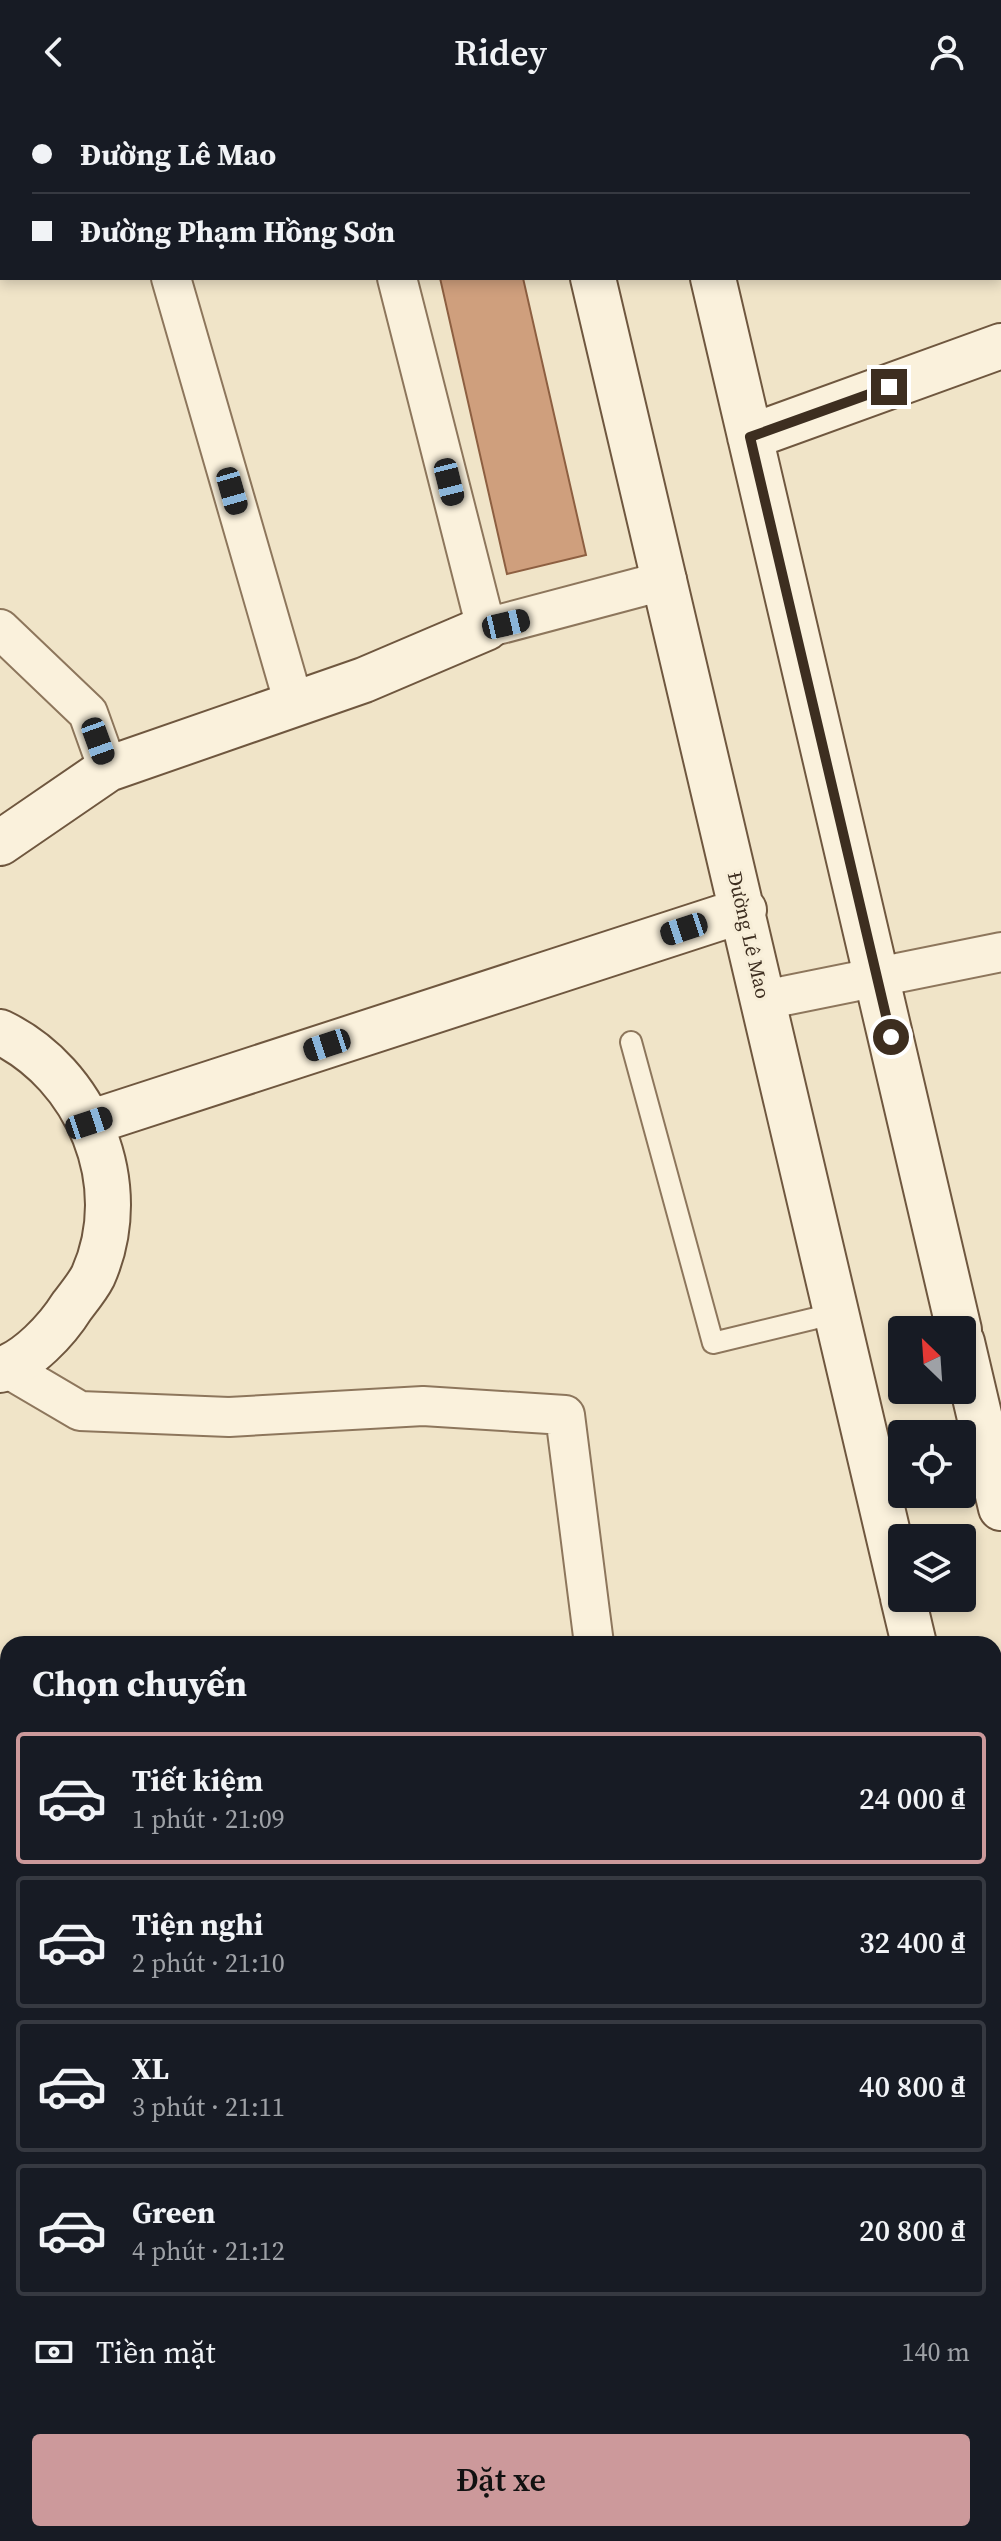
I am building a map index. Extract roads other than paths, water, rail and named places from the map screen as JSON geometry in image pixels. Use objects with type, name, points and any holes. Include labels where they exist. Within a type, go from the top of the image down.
[{"type":"street","points":[[172,280],[294,704]]},
{"type":"street","points":[[398,280],[486,628]]},
{"type":"street","name":"Đường Lê Mao","points":[[593,280],[667,580],[888,1531]]},
{"type":"street","points":[[713,280],[956,1316]]},
{"type":"street","points":[[750,437],[1001,346]]},
{"type":"street","points":[[0,843],[108,769],[364,680],[486,628],[667,580]]},
{"type":"street","points":[[0,629],[88,713],[108,769]]},
{"type":"street","points":[[89,1123],[744,910]]},
{"type":"street","points":[[764,1000],[1001,952]]},
{"type":"street","points":[[0,1032],[29,1046],[74,1092],[102,1149],[108,1213],[93,1275],[58,1329],[3,1369],[80,1411],[229,1417],[423,1406],[565,1415],[593,1636]]},
{"type":"street","points":[[976,1402],[1001,1508]]},
{"type":"street","name":"Đường Lê Mao","points":[[907,1612],[912,1636]]},
{"type":"lane","points":[[631,1042],[713,1343],[837,1313]]}]
